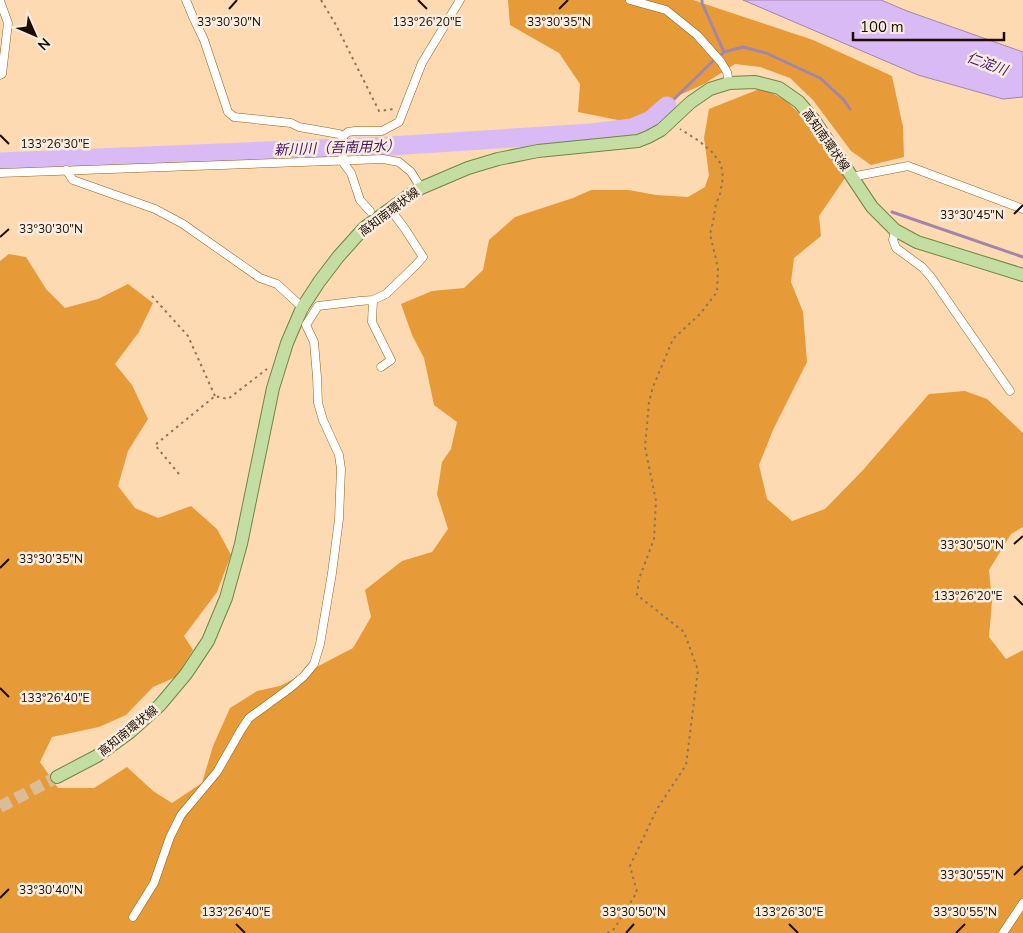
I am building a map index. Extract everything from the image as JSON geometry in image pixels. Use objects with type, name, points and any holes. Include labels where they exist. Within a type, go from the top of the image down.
[{"type":"main road","name":"高知南環状線","points":[[57,777],[97,756],[130,732],[160,705],[186,674],[208,641],[226,598],[241,544],[273,388],[287,343],[307,311],[319,282],[338,257],[364,228],[421,188],[468,168],[498,159],[538,151],[638,141],[648,138],[661,130],[690,102],[710,89],[728,83],[755,82],[778,88],[799,102],[814,120],[872,207],[895,230],[917,242],[1023,275]]},
{"type":"street","points":[[186,0],[204,40],[228,112],[234,117],[291,123],[298,127],[339,134],[343,140]]},
{"type":"street","points":[[370,211],[360,200],[351,172],[342,157],[343,140],[348,132],[355,130],[382,131],[399,122],[422,63],[460,0]]},
{"type":"street","points":[[630,0],[666,10],[697,35],[721,62],[727,72],[728,83]]},
{"type":"street","points":[[0,1],[8,23],[2,74],[0,75]]},
{"type":"street","points":[[0,173],[342,157],[399,162],[411,172],[421,188]]},
{"type":"street","points":[[851,177],[908,166],[1023,209]]},
{"type":"street","points":[[66,170],[73,180],[155,209],[183,224],[260,278],[277,284],[307,311]]},
{"type":"street","points":[[307,311],[318,306],[373,300],[386,294],[416,265],[423,256],[390,209]]},
{"type":"street","points":[[895,230],[893,240],[896,248],[922,267],[932,277],[1010,391]]},
{"type":"street","points":[[373,300],[372,322],[392,360],[382,367]]},
{"type":"street","points":[[133,917],[154,883],[170,837],[181,815],[217,772],[249,718],[304,676],[314,664],[320,644],[339,520],[341,469],[339,454],[323,420],[318,402],[314,342],[306,325],[307,311]]},
{"type":"street","points":[[1003,933],[1023,903]]},
{"type":"path","points":[[321,0],[336,25],[379,111],[404,109]]},
{"type":"path","points":[[607,933],[614,929],[637,892],[630,866],[657,809],[686,765],[698,670],[684,632],[637,595],[639,579],[654,539],[656,501],[645,447],[649,402],[653,387],[673,340],[700,314],[717,292],[718,268],[710,234],[723,178],[722,164],[712,152],[670,122]]},
{"type":"path","points":[[152,296],[188,336],[215,396],[228,400],[266,370]]},
{"type":"path","points":[[179,474],[155,445],[215,396]]},
{"type":"shaded area","points":[[508,0],[693,0],[813,40],[892,76],[903,127],[904,157],[871,165],[851,151],[813,100],[790,78],[760,67],[735,64],[704,84],[671,99],[651,113],[623,121],[578,112],[580,84],[559,53],[510,25]]},
{"type":"shaded area","points":[[762,88],[785,100],[814,127],[834,163],[845,178],[819,216],[821,236],[794,258],[791,282],[803,312],[807,362],[773,430],[759,465],[767,499],[792,521],[825,509],[863,470],[929,394],[965,391],[987,399],[1023,433],[1023,527],[1011,534],[989,570],[992,601],[989,637],[1006,659],[1023,650],[1023,933],[0,933],[0,261],[9,254],[26,257],[46,289],[65,308],[98,299],[128,284],[153,303],[139,332],[115,364],[132,385],[148,419],[128,451],[118,486],[135,508],[158,518],[191,506],[217,529],[231,555],[217,592],[184,636],[193,650],[176,677],[153,687],[126,715],[99,727],[52,737],[40,762],[58,788],[94,788],[127,767],[153,791],[172,803],[202,783],[213,746],[230,708],[257,691],[280,686],[353,648],[371,617],[365,590],[402,561],[432,552],[448,529],[437,494],[442,462],[451,449],[457,422],[434,405],[424,358],[412,335],[401,304],[432,291],[464,288],[483,270],[489,240],[515,217],[573,198],[591,190],[629,190],[656,195],[688,197],[705,187],[709,175],[704,138],[709,109]]},
{"type":"water","name":"仁淀川","points":[[743,0],[881,0],[1023,52],[1023,97],[1003,99],[918,75]]},
{"type":"waterway","points":[[702,0],[724,52]]},
{"type":"waterway","points":[[720,56],[724,52],[743,47],[766,53],[820,78],[843,99],[850,109]]},
{"type":"waterway","points":[[667,106],[713,61]]},
{"type":"waterway","name":"新川川（吾南用水）","points":[[0,162],[391,146],[591,133],[632,128],[651,120],[667,106]]},
{"type":"waterway","points":[[892,212],[1023,257]]},
{"type":"tunnel","points":[[0,807],[57,777]]}]
